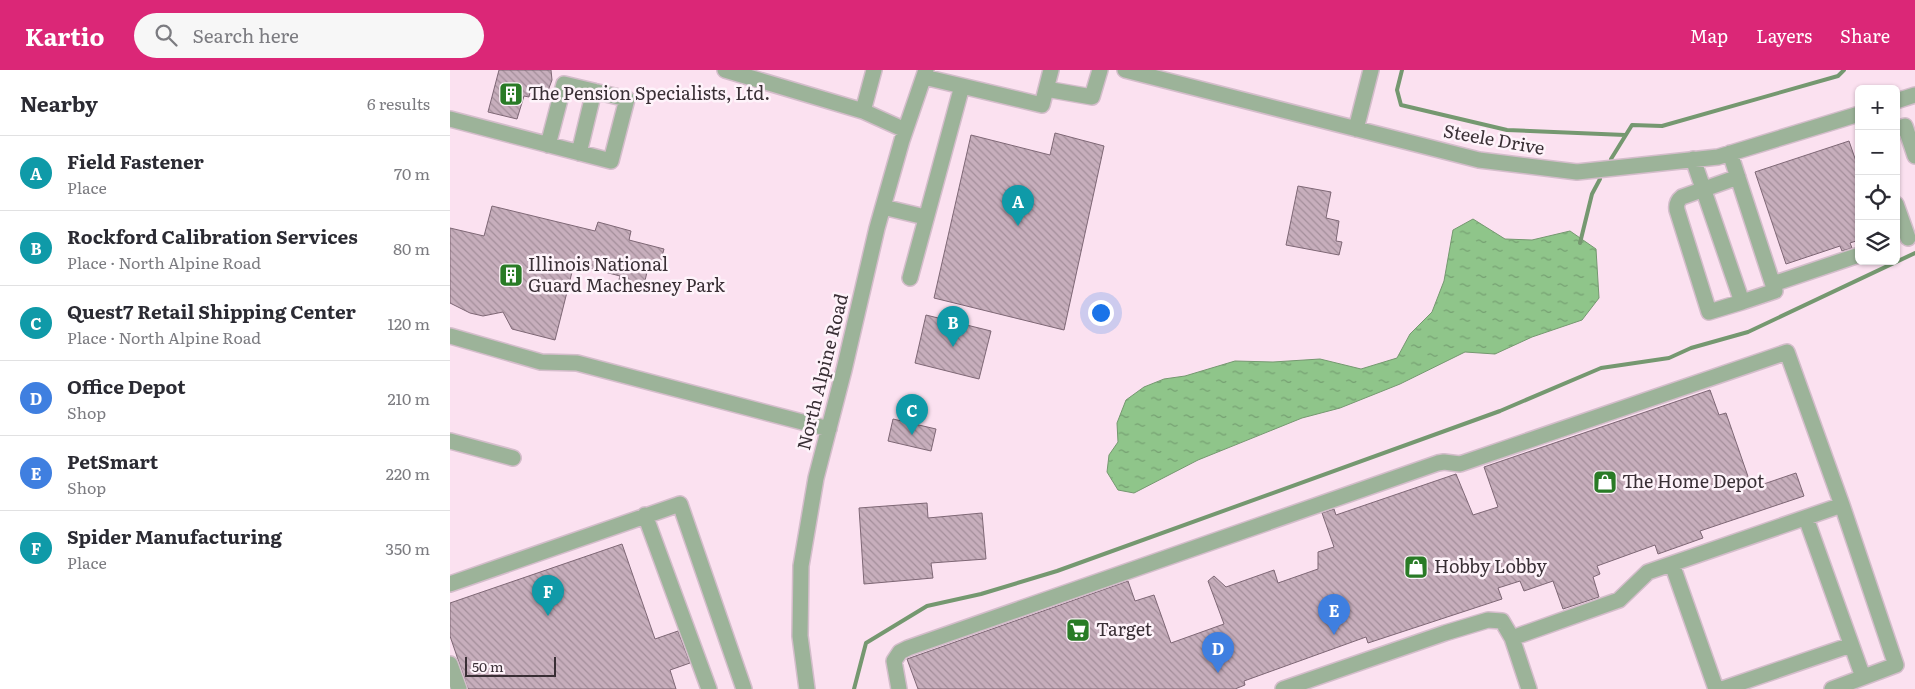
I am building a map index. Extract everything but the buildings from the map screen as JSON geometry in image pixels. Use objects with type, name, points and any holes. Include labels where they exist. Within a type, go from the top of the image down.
[{"type":"street","points":[[724,70],[863,111],[905,130]]},
{"type":"street","points":[[863,111],[874,70]]},
{"type":"street","points":[[925,73],[962,86],[1042,105],[1051,70]]},
{"type":"street","points":[[1046,89],[1092,97],[1100,70]]},
{"type":"street","name":"Steele Drive","points":[[1125,70],[1479,160],[1578,172],[1718,156],[1855,115]]},
{"type":"street","points":[[1356,129],[1371,70]]},
{"type":"street","name":"North Alpine Road","points":[[807,689],[800,636],[801,566],[816,478],[883,207],[905,130],[925,73]]},
{"type":"street","points":[[450,119],[611,161],[628,99],[564,84],[548,144]]},
{"type":"street","points":[[910,278],[962,86]]},
{"type":"street","points":[[579,153],[594,91]]},
{"type":"street","points":[[1900,100],[1915,95]]},
{"type":"street","points":[[1900,128],[1905,126],[1915,156]]},
{"type":"street","points":[[1730,153],[1738,177],[1775,290],[1708,312],[1676,204],[1682,197],[1738,177]]},
{"type":"street","points":[[1693,159],[1742,302]]},
{"type":"street","points":[[883,207],[925,217]]},
{"type":"street","points":[[1900,218],[1906,239]]},
{"type":"street","points":[[1773,284],[1855,256]]},
{"type":"street","points":[[450,336],[541,362],[578,363],[829,429]]},
{"type":"street","points":[[898,689],[894,661],[900,652],[908,648],[1438,464],[1444,462],[1460,464],[1787,352],[1842,505],[1896,665],[1832,689]]},
{"type":"street","points":[[450,441],[513,458]]},
{"type":"street","points":[[450,584],[680,504],[744,689]]},
{"type":"street","points":[[1512,638],[1619,600],[1648,572],[1842,505]]},
{"type":"street","points":[[645,515],[709,689]]},
{"type":"street","points":[[1806,518],[1863,677]]},
{"type":"street","points":[[1672,564],[1716,689]]},
{"type":"street","points":[[1283,689],[1411,644],[1488,620],[1502,621],[1512,638],[1529,689]]},
{"type":"street","points":[[1722,689],[1851,644]]},
{"type":"street","points":[[450,664],[459,689]]},
{"type":"water","points":[[1473,219],[1505,239],[1532,240],[1570,231],[1596,249],[1599,298],[1582,320],[1532,337],[1495,354],[1465,352],[1400,384],[1340,408],[1302,418],[1198,460],[1134,493],[1118,490],[1107,472],[1109,455],[1118,442],[1117,423],[1126,400],[1144,387],[1164,379],[1185,376],[1235,361],[1273,362],[1320,359],[1361,369],[1397,358],[1410,334],[1432,312],[1444,281],[1453,230]]},
{"type":"waterway","points":[[1402,70],[1397,90],[1401,105],[1507,130],[1625,135]]},
{"type":"waterway","points":[[1611,159],[1632,125],[1662,126],[1838,76],[1844,70]]},
{"type":"waterway","points":[[1580,243],[1592,194],[1600,179]]},
{"type":"waterway","points":[[854,689],[866,643],[927,606],[981,594],[1057,571],[1500,411],[1601,368],[1669,358],[1691,348],[1748,332],[1915,253]]},
{"type":"place","name":"The Pension Specialists, Ltd.","points":[[511,94]]},
{"type":"place","name":"Field Fastener","points":[[1018,226]]},
{"type":"place","name":"Illinois National Guard Machesney Park","points":[[511,275]]},
{"type":"place","name":"Rockford Calibration Services","points":[[953,347]]},
{"type":"place","name":"Quest7 Retail Shipping Center","points":[[912,435]]},
{"type":"place","name":"The Home Depot","points":[[1605,482]]},
{"type":"place","name":"Hobby Lobby","points":[[1416,567]]},
{"type":"place","name":"Spider Manufacturing","points":[[548,616]]},
{"type":"place","name":"Target","points":[[1078,630]]},
{"type":"place","name":"PetSmart","points":[[1334,635]]},
{"type":"place","name":"Office Depot","points":[[1218,673]]}]
